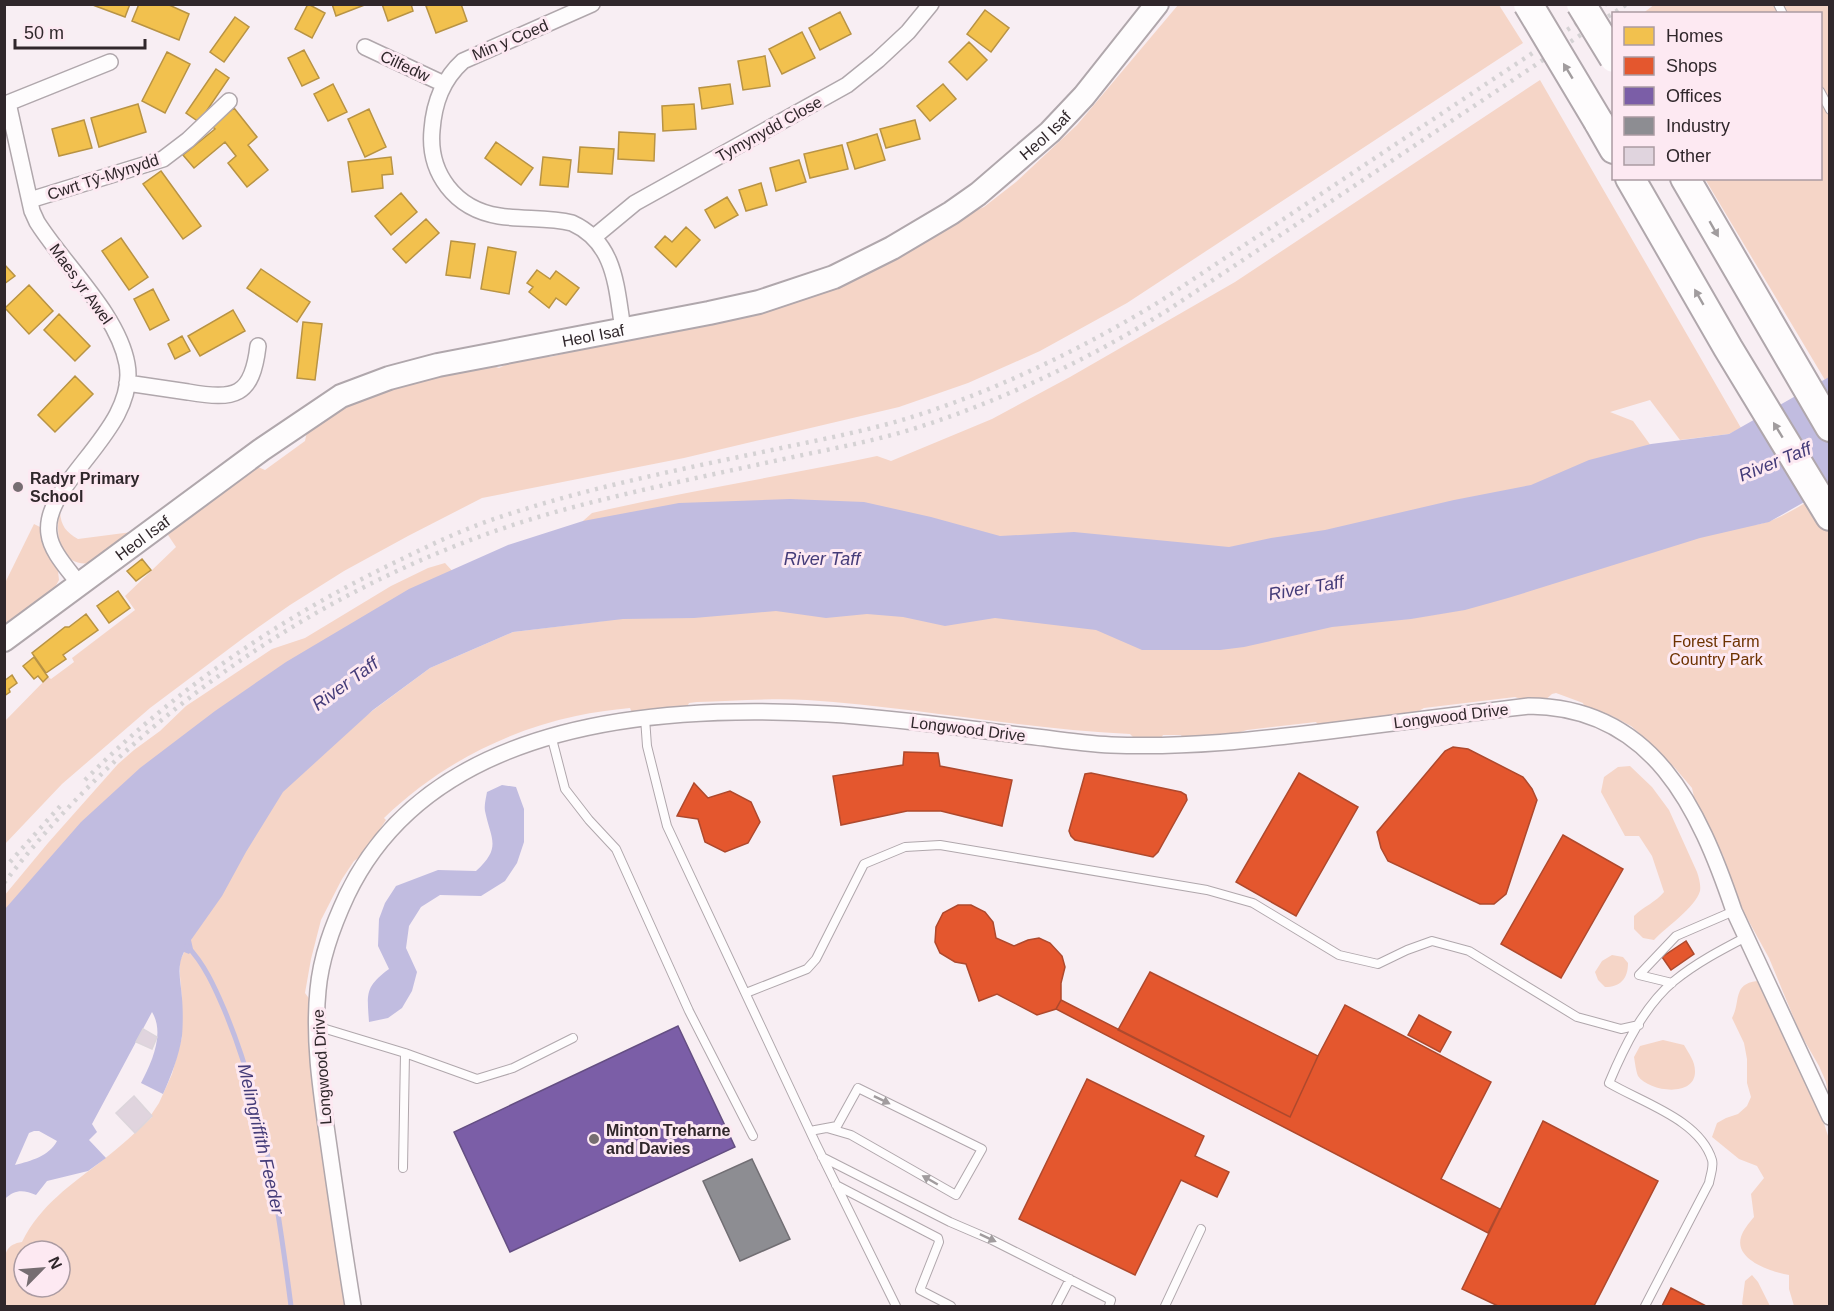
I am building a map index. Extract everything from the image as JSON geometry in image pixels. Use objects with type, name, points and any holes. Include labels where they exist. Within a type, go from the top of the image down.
[{"type":"highway","points":[[1528,4],[1612,146]]},
{"type":"highway","points":[[1581,4],[1612,55]]},
{"type":"highway","points":[[1631,180],[1728,348],[1830,516]]},
{"type":"highway","points":[[1685,180],[1830,427]]},
{"type":"main road","name":"Heol Isaf","points":[[4,640],[261,450],[341,396],[364,386],[411,372],[759,302],[798,290],[862,264],[924,230],[978,194],[1050,132],[1084,96],[1157,4]]},
{"type":"street","name":"Min y Coed","points":[[592,4],[472,56],[454,69],[437,99],[431,137],[434,162],[441,178],[452,193],[463,202],[478,210],[498,216],[560,220],[572,223],[584,228],[594,237],[610,259],[623,329]]},
{"type":"street","name":"Tymynydd Close","points":[[594,237],[635,203],[847,85],[879,60],[908,32],[931,4]]},
{"type":"street","name":"Cilfedw","points":[[365,47],[444,84]]},
{"type":"street","name":"Maes yr Awel","points":[[79,584],[52,545],[48,533],[49,522],[59,496],[113,422],[123,402],[128,382],[127,365],[121,343],[90,292],[37,222],[8,103],[110,62]]},
{"type":"street","name":"Cwrt Tŷ-Mynydd","points":[[30,200],[163,159],[188,140],[229,101]]},
{"type":"street","points":[[128,382],[209,396],[225,396],[247,384],[256,369],[258,346]]},
{"type":"street","name":"Longwood Drive","points":[[352,1306],[320,1081],[316,1026],[319,981],[325,948],[352,886],[385,835],[426,797],[469,769],[497,754],[551,735],[645,718],[734,712],[830,714],[1105,745],[1173,747],[1234,743],[1529,706],[1552,706],[1583,714],[1626,734],[1662,766],[1688,801],[1723,877],[1746,937],[1830,1118]]},
{"type":"lane","points":[[1822,93],[1830,110]]},
{"type":"lane","points":[[645,718],[647,746],[667,826],[822,1157],[896,1306]]},
{"type":"lane","points":[[551,735],[565,789],[616,849],[689,1011],[753,1136]]},
{"type":"lane","points":[[746,993],[807,969],[816,959],[864,864],[905,847],[940,845],[1207,890],[1253,903],[1339,955],[1378,964],[1432,941],[1469,951],[1577,1017],[1621,1029],[1639,1025]]},
{"type":"lane","points":[[1672,982],[1639,975],[1676,936],[1734,910]]},
{"type":"lane","points":[[1645,1306],[1709,1183],[1713,1162],[1703,1142],[1687,1125],[1609,1083],[1620,1057],[1649,1008],[1672,982],[1712,955],[1746,937]]},
{"type":"lane","points":[[316,1026],[405,1053],[477,1079],[513,1068],[573,1038]]},
{"type":"lane","points":[[403,1168],[405,1053]]},
{"type":"lane","points":[[810,1131],[837,1126],[858,1088],[982,1149],[956,1195],[851,1136],[827,1128]]},
{"type":"lane","points":[[822,1157],[1111,1300],[1109,1306]]},
{"type":"lane","points":[[836,1185],[938,1239],[939,1242],[920,1290],[951,1306]]},
{"type":"lane","points":[[1165,1306],[1201,1229]]},
{"type":"lane","points":[[1056,1306],[1070,1279]]},
{"type":"green space","points":[[1655,4],[1829,5],[1829,383],[1825,380],[1706,180],[1822,180],[1822,12],[1645,12]]},
{"type":"green space","points":[[1178,5],[1499,5],[1523,43],[1127,303],[1040,351],[968,383],[899,407],[684,458],[482,498],[408,536],[344,571],[290,605],[150,708],[62,784],[5,844],[5,721],[48,677],[51,679],[74,662],[72,658],[135,610],[125,596],[176,547],[168,535],[181,518],[251,464],[265,470],[305,441],[309,422],[373,388],[481,362],[499,368],[529,353],[550,357],[579,350],[599,340],[714,319],[984,207],[1016,182],[1077,125]]},
{"type":"green space","points":[[1540,80],[1741,428],[1729,434],[1680,440],[1650,400],[1610,412],[1633,421],[1654,450],[1644,461],[1249,555],[583,521],[592,513],[627,505],[877,456],[891,461],[992,419],[1235,282]]},
{"type":"green space","name":"Forest Farm Country Park","points":[[1829,488],[1829,1099],[1826,1082],[1819,1066],[1800,1033],[1769,958],[1736,898],[1723,855],[1695,801],[1692,788],[1675,768],[1631,726],[1612,716],[1585,708],[1583,703],[1556,693],[1543,702],[1529,702],[1515,697],[1424,708],[1413,714],[1359,723],[1351,738],[1321,728],[1316,722],[1247,730],[1224,737],[1183,740],[1181,735],[1163,735],[1159,741],[1135,739],[1130,734],[1049,728],[807,700],[697,702],[689,703],[678,709],[632,713],[630,708],[576,716],[523,731],[498,741],[449,767],[384,818],[386,820],[363,855],[354,861],[342,879],[321,920],[305,993],[311,1001],[346,1306],[5,1306],[5,1256],[12,1246],[12,1299],[72,1299],[72,1239],[24,1239],[47,1206],[152,1117],[159,1103],[172,1074],[182,1037],[180,960],[191,940],[214,858],[318,747],[368,714],[430,668],[513,632],[603,621],[616,616],[717,611],[976,614],[1251,644],[1742,524],[1762,523],[1787,514]]},
{"type":"green space","points":[[60,512],[65,528],[78,539],[132,532],[90,563],[80,563],[66,555],[62,548],[58,530]]},
{"type":"green space","points":[[34,524],[42,528],[47,554],[58,571],[59,580],[53,591],[5,628],[4,585]]},
{"type":"green space","points":[[445,563],[456,575],[5,916],[4,896],[48,843],[118,764],[160,731],[186,706],[272,649],[305,638],[391,586],[428,568]]},
{"type":"green space","points":[[1630,766],[1652,787],[1669,810],[1697,872],[1700,884],[1700,891],[1692,904],[1654,940],[1643,938],[1634,929],[1634,916],[1664,892],[1652,856],[1639,836],[1625,836],[1601,792],[1604,777],[1618,767]]},
{"type":"green space","points":[[1612,955],[1623,957],[1628,963],[1627,974],[1619,984],[1605,987],[1598,980],[1595,972],[1602,961]]},
{"type":"green space","points":[[1757,981],[1761,985],[1820,1111],[1829,1139],[1829,1306],[1794,1306],[1789,1289],[1789,1275],[1756,1264],[1743,1252],[1740,1245],[1741,1237],[1754,1217],[1751,1194],[1764,1178],[1757,1166],[1739,1159],[1712,1137],[1717,1123],[1738,1114],[1747,1106],[1751,1097],[1747,1083],[1744,1043],[1732,1018],[1740,990],[1749,983]]},
{"type":"green space","points":[[1663,1040],[1684,1045],[1694,1064],[1693,1080],[1680,1089],[1661,1089],[1652,1086],[1638,1076],[1634,1057],[1640,1046]]},
{"type":"green space","points":[[1752,1275],[1770,1306],[1744,1306],[1742,1304],[1745,1281]]},
{"type":"water","name":"River Taff","points":[[1829,377],[1829,488],[1769,522],[1700,538],[1465,610],[1411,619],[1332,627],[1244,647],[1220,650],[1142,650],[1096,630],[995,618],[945,626],[903,617],[867,614],[826,618],[776,611],[694,618],[623,619],[513,632],[430,668],[373,710],[283,792],[222,896],[191,940],[193,949],[189,954],[184,952],[180,969],[183,1007],[182,1036],[179,1051],[163,1094],[141,1083],[156,1048],[156,1020],[152,1012],[92,1124],[97,1132],[89,1140],[106,1158],[88,1171],[47,1181],[36,1195],[20,1191],[12,1193],[5,1199],[5,909],[81,822],[140,768],[215,711],[286,662],[409,589],[508,545],[583,521],[679,503],[790,499],[864,502],[1000,536],[1074,532],[1229,547],[1325,530],[1531,485],[1589,460],[1651,444],[1729,434]],"holes":[[[39,1131],[57,1141],[54,1146],[39,1157],[15,1165],[29,1133]]]},
{"type":"water","points":[[502,785],[516,787],[524,809],[524,842],[517,863],[505,881],[481,896],[440,895],[421,907],[409,926],[406,948],[417,972],[412,991],[402,1008],[388,1018],[369,1022],[369,991],[375,981],[389,969],[378,946],[379,919],[385,903],[396,886],[438,870],[476,871],[484,863],[492,849],[492,836],[485,809],[487,792]]},
{"type":"building: Homes","points":[[90,4],[130,4],[125,17]]},
{"type":"building: Homes","points":[[139,4],[167,4],[189,14],[179,40],[132,21]]},
{"type":"building: Homes","points":[[308,4],[325,13],[312,38],[295,29]]},
{"type":"building: Homes","points":[[332,4],[367,4],[336,16]]},
{"type":"building: Homes","points":[[382,4],[411,4],[413,11],[388,21]]},
{"type":"building: Homes","points":[[461,4],[467,21],[436,33],[426,6]]},
{"type":"building: Homes","points":[[985,10],[1009,28],[991,52],[967,34]]},
{"type":"building: Homes","points":[[840,12],[851,34],[820,50],[809,28]]},
{"type":"building: Homes","points":[[235,17],[249,27],[224,62],[210,52]]},
{"type":"building: Homes","points":[[802,32],[815,58],[782,74],[769,49]]},
{"type":"building: Homes","points":[[969,42],[987,60],[967,80],[949,62]]},
{"type":"building: Homes","points":[[304,50],[319,78],[302,86],[288,58]]},
{"type":"building: Homes","points":[[167,52],[190,64],[165,113],[142,101]]},
{"type":"building: Homes","points":[[765,56],[770,86],[743,90],[738,61]]},
{"type":"building: Homes","points":[[216,69],[229,78],[199,122],[186,113]]},
{"type":"building: Homes","points":[[333,84],[347,112],[328,121],[314,94]]},
{"type":"building: Homes","points":[[730,84],[733,104],[702,109],[699,88]]},
{"type":"building: Homes","points":[[943,84],[956,99],[930,121],[917,106]]},
{"type":"building: Homes","points":[[138,104],[146,132],[99,147],[91,118]]},
{"type":"building: Homes","points":[[694,104],[696,129],[663,131],[662,106]]},
{"type":"building: Homes","points":[[234,108],[257,137],[248,145],[268,170],[247,187],[228,163],[236,156],[225,142],[194,168],[183,155],[215,129],[212,126]]},
{"type":"building: Homes","points":[[369,109],[386,147],[365,157],[348,119]]},
{"type":"building: Homes","points":[[84,120],[92,148],[59,156],[52,129]]},
{"type":"building: Homes","points":[[915,120],[920,139],[886,148],[880,129]]},
{"type":"building: Homes","points":[[619,132],[655,134],[654,161],[618,159]]},
{"type":"building: Homes","points":[[877,134],[885,160],[855,169],[847,143]]},
{"type":"building: Homes","points":[[496,142],[533,168],[521,185],[485,158]]},
{"type":"building: Homes","points":[[842,145],[848,169],[810,178],[804,154]]},
{"type":"building: Homes","points":[[580,147],[614,149],[612,174],[578,172]]},
{"type":"building: Homes","points":[[391,157],[393,174],[382,175],[383,188],[352,192],[348,162]]},
{"type":"building: Homes","points":[[543,157],[571,160],[568,187],[540,185]]},
{"type":"building: Homes","points":[[799,160],[806,182],[776,191],[770,168]]},
{"type":"building: Homes","points":[[161,171],[201,226],[183,239],[143,184]]},
{"type":"building: Homes","points":[[761,183],[767,205],[746,211],[739,190]]},
{"type":"building: Homes","points":[[401,193],[417,212],[391,235],[375,216]]},
{"type":"building: Homes","points":[[727,197],[738,215],[715,228],[705,210]]},
{"type":"building: Homes","points":[[426,219],[439,233],[406,263],[393,249]]},
{"type":"building: Homes","points":[[686,227],[700,240],[676,267],[655,247],[665,236],[672,242]]},
{"type":"building: Homes","points":[[121,238],[148,277],[129,290],[102,251]]},
{"type":"building: Homes","points":[[451,241],[475,244],[470,278],[446,275]]},
{"type":"building: Homes","points":[[488,247],[516,252],[509,294],[481,289]]},
{"type":"building: Homes","points":[[4,264],[15,276],[4,284]]},
{"type":"building: Homes","points":[[261,269],[310,302],[297,322],[247,288]]},
{"type":"building: Homes","points":[[537,270],[550,279],[556,271],[579,288],[566,305],[556,298],[549,308],[529,292],[533,287],[527,283]]},
{"type":"building: Homes","points":[[29,285],[53,311],[29,334],[5,308]]},
{"type":"building: Homes","points":[[153,289],[169,320],[150,330],[134,299]]},
{"type":"building: Homes","points":[[233,310],[245,331],[200,356],[188,336]]},
{"type":"building: Homes","points":[[59,314],[90,346],[75,361],[44,330]]},
{"type":"building: Homes","points":[[303,322],[322,324],[315,380],[297,378]]},
{"type":"building: Homes","points":[[182,336],[190,351],[175,359],[168,344]]},
{"type":"building: Homes","points":[[75,376],[93,394],[55,432],[38,415]]},
{"type":"building: Homes","points":[[142,559],[151,570],[136,581],[127,571]]},
{"type":"building: Homes","points":[[118,591],[130,608],[109,623],[97,606]]},
{"type":"building: Homes","points":[[86,614],[98,630],[63,655],[66,659],[46,673],[32,653]]},
{"type":"building: Homes","points":[[34,657],[48,677],[43,682],[38,676],[34,679],[23,666]]},
{"type":"building: Homes","points":[[12,675],[17,683],[4,696],[4,681]]},
{"type":"building: Shops","points":[[1453,747],[1468,749],[1523,777],[1537,800],[1506,894],[1494,904],[1480,904],[1388,861],[1381,848],[1377,832],[1445,751]]},
{"type":"building: Shops","points":[[904,752],[938,753],[940,766],[1012,780],[1002,826],[941,811],[907,811],[841,825],[833,776],[903,765]]},
{"type":"building: Shops","points":[[1091,773],[1186,795],[1187,800],[1153,857],[1075,840],[1071,836],[1069,831],[1085,774]]},
{"type":"building: Shops","points":[[1299,773],[1358,807],[1296,916],[1236,882]]},
{"type":"building: Shops","points":[[694,783],[708,798],[730,791],[751,802],[760,822],[748,843],[725,852],[705,842],[698,819],[677,816]]},
{"type":"building: Shops","points":[[1563,835],[1623,869],[1561,978],[1501,944]]},
{"type":"building: Shops","points":[[958,905],[971,905],[985,912],[993,922],[996,938],[1014,946],[1039,938],[1050,943],[1062,956],[1065,967],[1061,983],[1061,1000],[1056,1009],[1037,1015],[997,994],[979,1001],[966,964],[955,962],[940,953],[935,942],[936,927],[943,913]]},
{"type":"building: Shops","points":[[1686,941],[1694,954],[1671,970],[1662,957]]},
{"type":"building: Shops","points":[[1150,972],[1318,1056],[1290,1117],[1118,1030]]},
{"type":"building: Shops","points":[[1061,1000],[1290,1117],[1345,1005],[1491,1082],[1441,1179],[1500,1209],[1488,1233],[1056,1009]]},
{"type":"building: Shops","points":[[1419,1015],[1451,1032],[1440,1052],[1408,1035]]},
{"type":"building: Shops","points":[[1087,1079],[1204,1136],[1195,1156],[1229,1172],[1217,1197],[1181,1180],[1135,1275],[1019,1219]]},
{"type":"building: Shops","points":[[1543,1121],[1658,1181],[1594,1306],[1498,1306],[1462,1289]]},
{"type":"building: Shops","points":[[1671,1288],[1706,1306],[1662,1306]]},
{"type":"building: Offices","name":"Minton Treharne and Davies","points":[[678,1026],[735,1147],[510,1252],[454,1132]]},
{"type":"building: Industry","points":[[752,1159],[790,1239],[740,1261],[703,1181]]},
{"type":"building: Other","points":[[143,1029],[157,1037],[152,1049],[136,1042]]},
{"type":"building: Other","points":[[134,1096],[152,1116],[135,1133],[116,1113]]},
{"type":"waterway","name":"Melingriffith Feeder","points":[[187,946],[204,968],[217,993],[250,1081],[275,1193],[291,1306]]},
{"type":"railway","points":[[85,780],[157,714],[195,684],[275,628],[360,580],[453,535],[503,516],[603,487],[878,427],[912,417],[977,394],[1072,351],[1162,300],[1606,4]]},
{"type":"railway","points":[[1615,12],[1627,4]]},
{"type":"railway","points":[[4,883],[58,818],[118,758],[183,703],[252,653],[325,608],[400,569],[479,537],[559,511],[641,490],[899,433],[981,405],[1045,377],[1108,345],[1168,310],[1612,14]]},
{"type":"railway","points":[[10,862],[62,804]]},
{"type":"place","name":"Radyr Primary School","points":[[18,487]]},
{"type":"place","name":"Minton Treharne and Davies","points":[[594,1139]]}]
